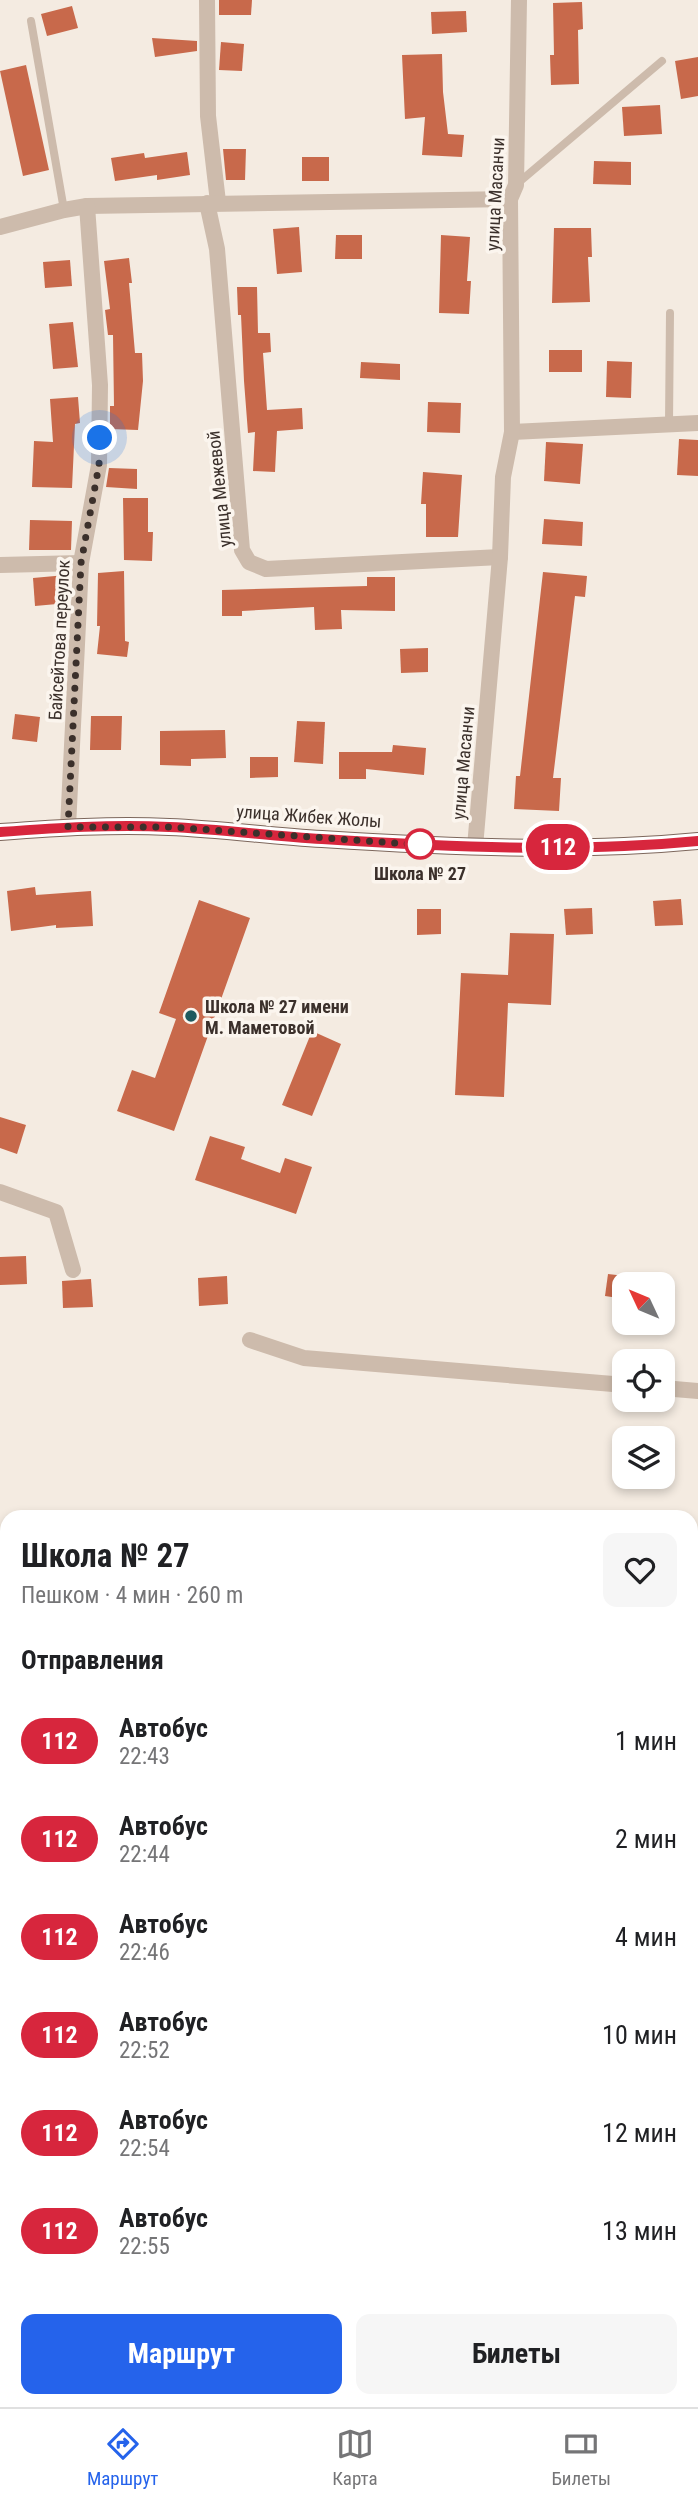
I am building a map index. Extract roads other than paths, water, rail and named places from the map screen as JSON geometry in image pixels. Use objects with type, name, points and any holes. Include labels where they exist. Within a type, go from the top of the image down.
[{"type":"main road","name":"улица Жибек Жолы","points":[[0,832],[68,827],[169,827],[320,839],[475,847],[632,847],[698,841]]},
{"type":"street","points":[[207,0],[208,117],[213,203]]},
{"type":"street","name":"улица Масанчи","points":[[475,847],[500,556],[503,477],[512,432],[513,192],[519,0]]},
{"type":"street","points":[[0,227],[87,206],[513,192]]},
{"type":"street","name":"улица Межевой","points":[[213,203],[242,550],[249,562],[266,569],[500,556]]},
{"type":"street","name":"Байсейтова переулок","points":[[68,827],[81,563],[99,465],[100,385],[87,206]]},
{"type":"street","points":[[512,432],[698,423]]},
{"type":"street","points":[[0,565],[81,563]]},
{"type":"street","points":[[0,1192],[56,1212],[73,1270]]},
{"type":"street","points":[[250,1340],[304,1358],[612,1384]]},
{"type":"street","points":[[675,1389],[698,1391]]},
{"type":"lane","points":[[31,21],[64,210]]},
{"type":"lane","points":[[513,192],[662,61]]},
{"type":"lane","points":[[669,423],[670,313]]},
{"type":"place","name":"Школа № 27","points":[[420,844]]},
{"type":"place","name":"Школа № 27 имени М. Маметовой","points":[[191,1016]]}]
